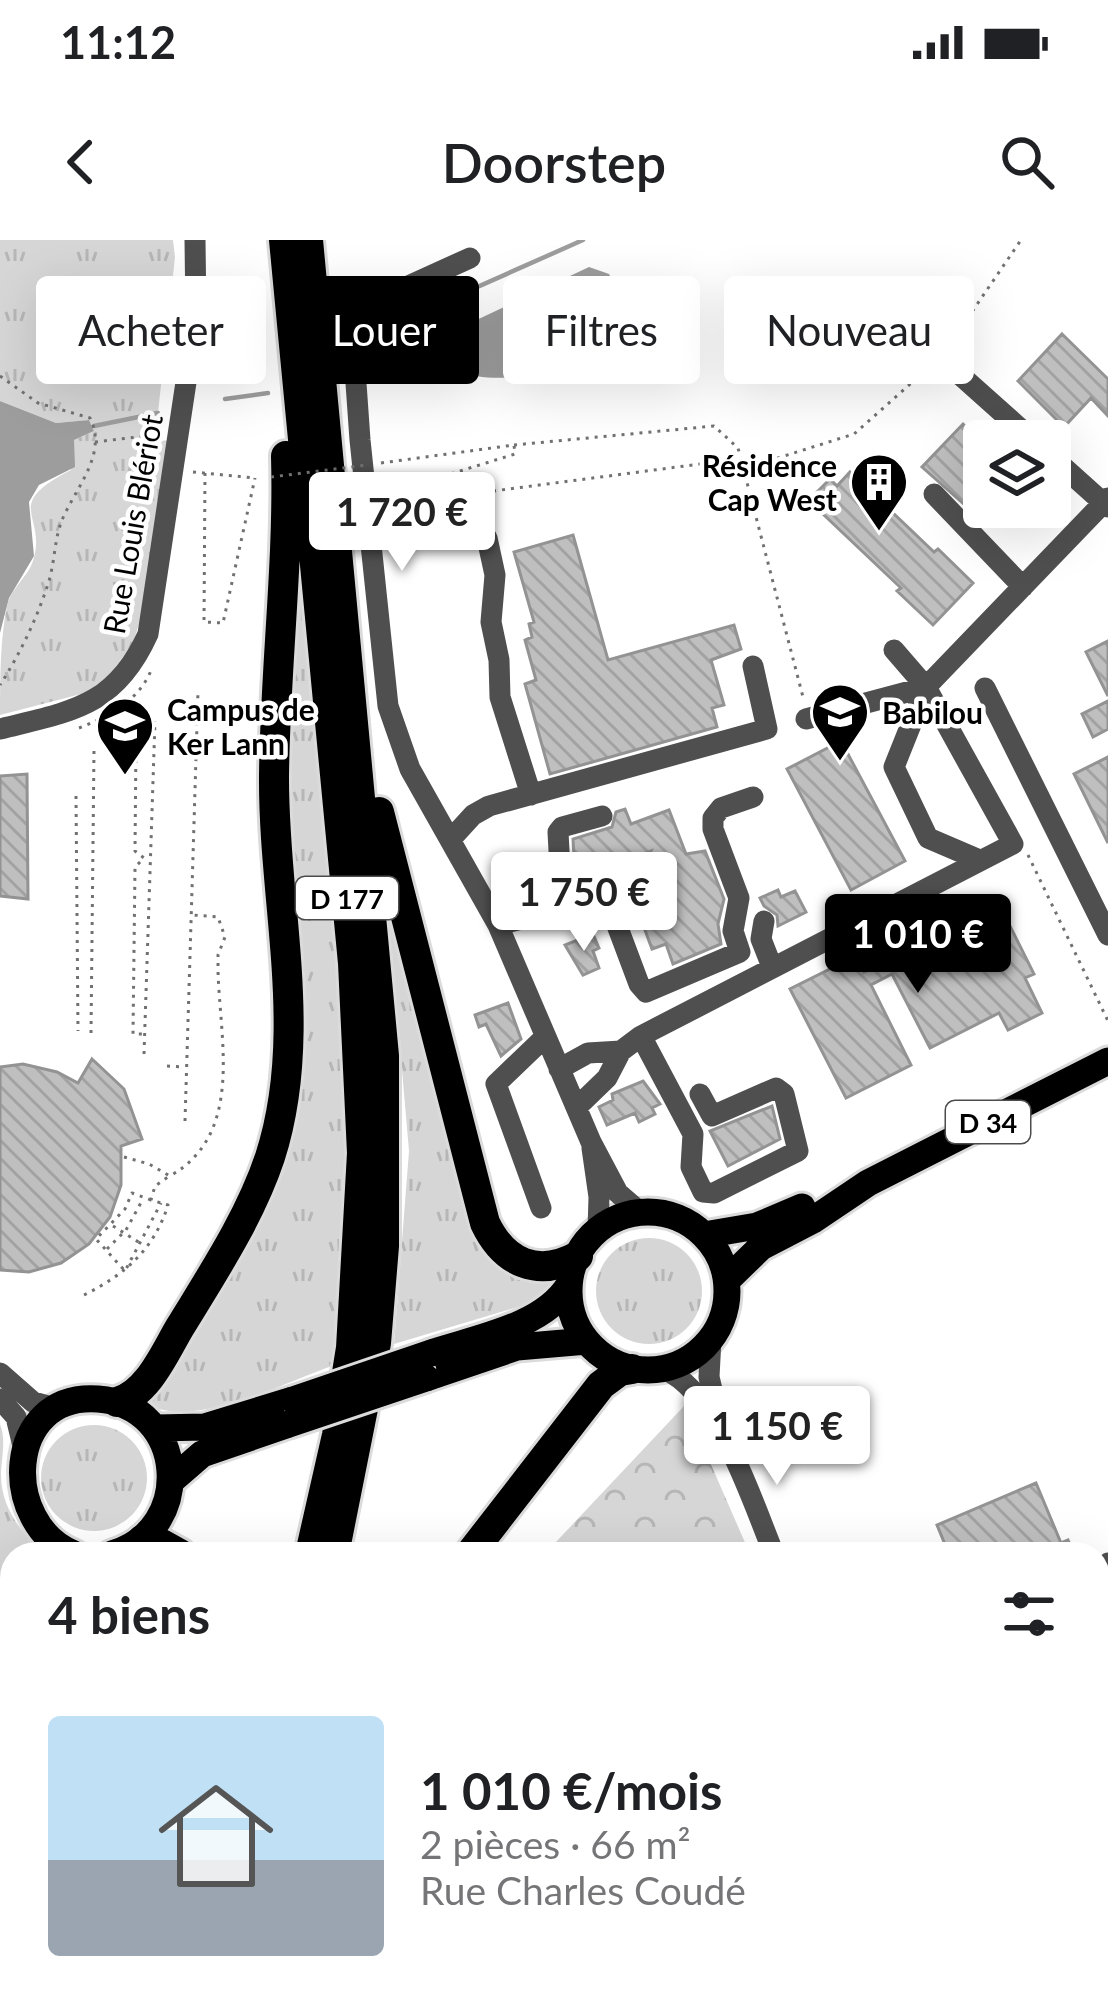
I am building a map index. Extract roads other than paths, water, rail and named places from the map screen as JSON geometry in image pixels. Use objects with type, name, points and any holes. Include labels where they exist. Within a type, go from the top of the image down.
[{"type":"highway","points":[[117,1402],[139,1389],[155,1368],[251,1204],[272,1153],[284,1094],[290,1028],[274,773],[287,506],[281,240]]},
{"type":"highway","name":"D 177","points":[[281,240],[353,963],[362,1153],[351,1348],[313,1542]]},
{"type":"highway","points":[[309,240],[351,549],[375,780],[402,908],[493,1239],[505,1254],[534,1267],[573,1270]]},
{"type":"highway","name":"D 177","points":[[309,240],[384,1080],[384,1246],[376,1343],[336,1542]]},
{"type":"highway","points":[[479,1542],[601,1385],[620,1371],[632,1369]]},
{"type":"highway","points":[[142,1540],[147,1542]]},
{"type":"main road","name":"D 34","points":[[727,1280],[760,1247],[813,1220],[868,1183],[1108,1061]]},
{"type":"main road","name":"D 34","points":[[704,1235],[757,1226],[824,1196],[868,1183]]},
{"type":"main road","points":[[429,1366],[550,1308],[573,1270],[598,1230],[640,1212],[675,1216],[704,1235],[722,1260],[727,1280],[723,1317],[711,1339],[685,1361],[663,1369],[632,1369],[611,1361],[587,1341],[573,1315],[573,1270]]},
{"type":"main road","points":[[172,1480],[202,1454],[291,1412],[429,1366],[517,1347],[587,1341]]},
{"type":"main road","points":[[50,1542],[35,1532],[19,1504],[14,1473],[22,1442],[31,1429],[55,1408],[86,1399],[117,1402],[145,1417],[165,1444],[172,1480],[164,1513],[138,1542]]},
{"type":"main road","points":[[156,1428],[205,1427],[291,1412]]},
{"type":"street","name":"Rue Louis Blériot","points":[[0,729],[82,708],[108,693],[134,666],[148,634],[196,316],[195,240]]},
{"type":"street","points":[[470,258],[388,294],[362,312],[355,332],[388,706],[410,769],[498,925],[591,1142],[618,1193],[640,1212]]},
{"type":"street","points":[[969,384],[1010,420]]},
{"type":"street","points":[[977,860],[928,838],[894,767],[926,687],[1106,502],[1071,473]]},
{"type":"street","points":[[934,494],[1022,586]]},
{"type":"street","points":[[487,538],[494,574],[491,622],[500,697],[531,795]]},
{"type":"street","points":[[894,650],[926,687],[1021,850]]},
{"type":"street","points":[[452,838],[473,815],[767,729],[753,666]]},
{"type":"street","points":[[807,716],[926,687]]},
{"type":"street","points":[[985,688],[1108,935]]},
{"type":"street","points":[[498,925],[602,899],[609,904],[646,992],[740,952],[733,931],[739,898],[713,818],[722,808],[753,797]]},
{"type":"street","points":[[562,907],[558,832],[602,816]]},
{"type":"street","points":[[577,1107],[607,1078],[621,1051],[641,1036],[977,860],[1021,850],[1052,824]]},
{"type":"street","points":[[764,921],[761,939],[772,967]]},
{"type":"street","points":[[641,1036],[693,1135],[691,1167],[703,1192],[714,1193],[798,1151],[784,1094],[776,1088],[712,1116],[700,1094]]},
{"type":"street","points":[[542,1208],[496,1084],[545,1037]]},
{"type":"street","points":[[559,1069],[589,1053],[621,1051]]},
{"type":"street","points":[[591,1142],[598,1230]]},
{"type":"street","points":[[711,1339],[709,1377],[727,1446]]},
{"type":"street","points":[[663,1369],[682,1378],[700,1396],[769,1542]]},
{"type":"street","points":[[0,1373],[33,1402],[55,1408]]},
{"type":"street","points":[[0,1399],[16,1417],[22,1442]]},
{"type":"waterway","points":[[479,286],[583,240]]},
{"type":"waterway","points":[[225,399],[268,393]]},
{"type":"waterway","points":[[94,426],[158,413]]},
{"type":"place","name":"Résidence Cap West","points":[[879,533]]},
{"type":"place","name":"Babilou","points":[[840,763]]},
{"type":"place","name":"Campus de Ker Lann","points":[[125,777]]}]
